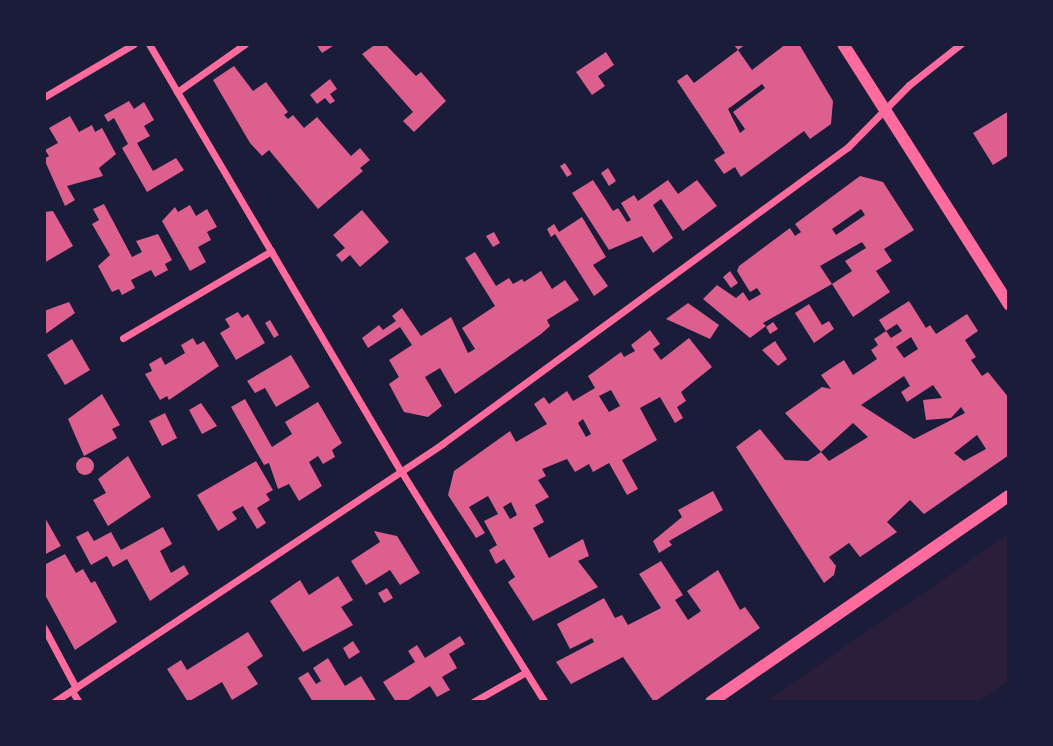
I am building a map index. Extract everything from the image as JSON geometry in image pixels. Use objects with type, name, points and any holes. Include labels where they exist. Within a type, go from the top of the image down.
[{"type":"street","points":[[44,97],[134,44]]},
{"type":"street","points":[[149,44],[401,471],[545,702]]},
{"type":"street","points":[[177,92],[246,44]]},
{"type":"street","points":[[843,44],[1009,305]]},
{"type":"street","points":[[54,702],[401,471],[830,160],[961,44]]},
{"type":"street","points":[[123,338],[271,251]]},
{"type":"street","points":[[711,702],[1009,496]]},
{"type":"street","points":[[44,628],[79,702]]},
{"type":"street","points":[[474,702],[526,672]]},
{"type":"shaded area","points":[[1009,534],[1009,680],[977,702],[765,702]]},
{"type":"building","points":[[316,44],[336,44],[322,53]]},
{"type":"building","points":[[376,44],[385,44],[416,76],[421,72],[446,101],[414,132],[403,121],[413,112],[362,54]]},
{"type":"building","points":[[733,44],[746,44],[738,50]]},
{"type":"building","points":[[786,44],[799,44],[833,101],[831,124],[810,139],[804,131],[741,177],[735,167],[724,174],[714,160],[725,153],[677,81],[687,74],[694,83],[738,50],[752,70]],"holes":[[[762,84],[765,88],[733,112],[745,129],[740,133],[728,109]]]},
{"type":"building","points":[[606,52],[614,65],[598,76],[605,86],[592,95],[576,72]]},
{"type":"building","points":[[234,66],[253,91],[266,82],[288,112],[284,115],[288,119],[293,115],[304,128],[317,117],[351,156],[360,148],[370,160],[360,168],[363,171],[318,209],[269,150],[262,156],[250,143],[213,80]]},
{"type":"building","points":[[330,79],[337,89],[330,94],[335,101],[330,104],[325,98],[317,104],[310,95]]},
{"type":"building","points":[[129,101],[134,109],[144,102],[154,120],[144,126],[150,136],[137,143],[153,171],[176,158],[184,170],[147,192],[122,148],[128,144],[114,118],[108,122],[104,115]]},
{"type":"building","points":[[1009,111],[1009,155],[993,165],[973,133]]},
{"type":"building","points":[[70,116],[79,132],[92,125],[95,132],[102,128],[116,154],[99,168],[103,176],[67,186],[75,200],[65,206],[44,159],[49,156],[45,150],[58,143],[49,128]]},
{"type":"building","points":[[565,163],[572,174],[567,177],[560,166]]},
{"type":"building","points":[[608,168],[616,181],[609,186],[601,173]]},
{"type":"building","points":[[860,176],[883,182],[914,230],[884,249],[892,261],[876,271],[890,292],[853,317],[832,284],[763,323],[766,326],[750,338],[703,299],[717,285],[736,298],[743,292],[749,301],[761,294],[757,288],[750,292],[737,271],[739,266],[790,228],[795,236],[801,232],[795,224]],"holes":[[[861,209],[865,215],[836,235],[832,229]],[[862,242],[866,248],[845,261],[852,271],[832,284],[820,266]]]},
{"type":"building","points":[[593,180],[613,211],[618,208],[627,222],[631,220],[621,203],[634,195],[638,201],[668,180],[678,194],[697,180],[717,206],[683,231],[661,199],[653,205],[673,238],[653,253],[642,236],[609,250],[572,193]]},
{"type":"building","points":[[104,204],[132,257],[142,252],[136,241],[158,234],[172,260],[165,264],[168,270],[155,277],[151,270],[131,280],[135,288],[122,295],[119,289],[112,292],[98,266],[110,255],[92,224],[99,220],[93,209]]},
{"type":"building","points":[[190,205],[196,216],[207,209],[217,227],[207,232],[211,240],[198,247],[206,262],[190,271],[162,221],[175,207],[178,212]]},
{"type":"building","points":[[362,210],[389,242],[360,267],[350,255],[342,262],[336,255],[345,248],[333,235]]},
{"type":"building","points":[[53,211],[73,246],[44,263],[44,212]]},
{"type":"building","points":[[582,217],[606,257],[593,265],[608,286],[594,296],[555,234],[551,237],[547,229],[554,224],[559,232]]},
{"type":"building","points":[[494,232],[500,243],[493,247],[486,236]]},
{"type":"building","points":[[475,252],[496,286],[509,278],[513,284],[522,279],[524,282],[541,271],[552,289],[565,280],[579,300],[547,320],[550,326],[541,334],[455,394],[440,368],[425,377],[442,406],[428,417],[404,412],[389,384],[399,377],[389,360],[412,345],[400,327],[368,348],[362,338],[379,325],[383,330],[396,321],[392,316],[402,308],[421,336],[451,317],[468,353],[475,349],[462,328],[495,306],[465,258]]},
{"type":"building","points":[[730,271],[738,283],[731,288],[723,277]]},
{"type":"building","points":[[909,301],[926,328],[930,325],[936,334],[967,314],[978,331],[965,340],[976,357],[971,360],[982,376],[988,372],[1009,398],[1009,455],[924,514],[910,500],[887,522],[897,532],[860,557],[849,543],[829,557],[836,566],[834,575],[824,583],[736,447],[760,429],[785,460],[808,461],[821,452],[785,413],[822,387],[831,389],[821,375],[844,360],[853,375],[877,359],[871,350],[878,345],[874,339],[886,331],[879,320]],"holes":[[[897,324],[902,331],[891,338],[886,331]],[[911,337],[918,349],[904,358],[896,347]],[[904,376],[910,386],[901,392],[907,402],[933,385],[942,398],[923,400],[926,420],[951,418],[961,407],[965,413],[914,439],[861,405]],[[853,423],[868,437],[829,461],[821,452]],[[977,435],[986,449],[964,461],[954,453]]]},
{"type":"building","points":[[69,302],[75,313],[44,335],[44,311]]},
{"type":"building","points":[[688,303],[719,325],[710,339],[666,319]]},
{"type":"building","points":[[809,304],[822,325],[829,321],[834,329],[814,343],[795,313]]},
{"type":"building","points":[[238,312],[242,318],[248,314],[265,343],[236,360],[220,333],[230,327],[225,319]]},
{"type":"building","points":[[270,320],[279,335],[274,338],[265,323]]},
{"type":"building","points":[[773,322],[778,329],[770,334],[766,327]]},
{"type":"building","points":[[650,330],[660,344],[653,349],[661,360],[689,338],[712,367],[681,392],[686,401],[677,407],[683,418],[675,423],[660,397],[640,408],[657,440],[622,460],[638,489],[627,495],[609,463],[593,472],[589,464],[575,472],[567,459],[542,469],[546,476],[538,480],[549,497],[535,505],[544,522],[533,528],[549,558],[583,539],[589,556],[578,561],[598,587],[533,621],[508,582],[515,577],[504,559],[496,564],[489,550],[497,545],[484,521],[498,514],[488,496],[469,507],[485,533],[476,538],[448,495],[454,471],[510,431],[516,442],[547,424],[534,404],[544,397],[549,404],[567,391],[573,401],[595,388],[588,376],[621,352],[624,357],[635,351],[631,345]],"holes":[[[611,390],[620,406],[609,412],[599,396]],[[583,419],[591,434],[586,437],[578,423]],[[511,502],[517,515],[510,519],[503,507]]]},
{"type":"building","points":[[193,338],[197,345],[204,341],[219,366],[169,400],[167,396],[160,400],[145,374],[152,371],[149,364],[161,357],[165,365],[185,353],[181,345]]},
{"type":"building","points":[[72,339],[90,370],[65,385],[47,355]]},
{"type":"building","points":[[775,341],[787,359],[778,366],[762,350]]},
{"type":"building","points":[[291,355],[310,387],[276,407],[265,388],[255,393],[247,381]]},
{"type":"building","points":[[102,394],[120,425],[112,429],[117,438],[84,456],[68,419]]},
{"type":"building","points":[[245,399],[272,447],[292,434],[285,422],[318,402],[342,443],[332,450],[335,457],[323,464],[318,456],[309,462],[322,486],[299,501],[289,484],[278,489],[269,463],[264,465],[231,407]]},
{"type":"building","points":[[201,403],[217,426],[202,434],[189,410]]},
{"type":"building","points":[[165,413],[177,438],[162,446],[149,421]]},
{"type":"building","points":[[128,456],[151,497],[108,526],[93,500],[106,493],[98,479]]},
{"type":"building","points":[[85,457],[91,460],[94,466],[91,472],[85,475],[79,472],[76,466],[79,460]]},
{"type":"building","points":[[256,461],[273,490],[266,494],[270,500],[257,508],[266,523],[257,529],[243,506],[232,512],[237,519],[218,531],[197,495]]},
{"type":"building","points":[[713,491],[723,510],[669,541],[672,545],[659,553],[653,541],[682,517],[678,510]]},
{"type":"building","points":[[44,516],[61,546],[44,555]]},
{"type":"building","points":[[163,527],[172,544],[160,551],[171,573],[184,565],[189,574],[150,601],[127,559],[113,567],[107,556],[91,565],[76,537],[88,531],[94,541],[111,532],[121,550]]},
{"type":"building","points":[[374,531],[397,536],[420,573],[400,585],[390,570],[366,585],[351,561],[380,542]]},
{"type":"building","points":[[65,554],[76,573],[83,569],[91,583],[95,581],[117,622],[75,650],[44,593],[44,565]]},
{"type":"building","points":[[661,561],[683,595],[675,600],[688,620],[701,611],[687,591],[718,570],[740,610],[745,607],[760,628],[654,702],[623,657],[571,684],[556,662],[594,642],[592,638],[570,649],[557,624],[604,598],[615,618],[622,615],[628,625],[661,608],[639,574]]},
{"type":"building","points":[[338,576],[353,600],[341,607],[353,625],[303,652],[270,601],[300,580],[309,595]]},
{"type":"building","points":[[387,588],[393,598],[384,603],[378,593]]},
{"type":"building","points":[[248,632],[263,656],[247,667],[258,684],[232,700],[222,682],[188,702],[167,669],[181,660],[187,670]]},
{"type":"building","points":[[460,636],[465,644],[449,654],[457,668],[442,677],[450,690],[437,697],[430,686],[405,702],[396,702],[383,682],[415,662],[408,651],[417,645],[425,658]]},
{"type":"building","points":[[353,641],[360,652],[349,659],[343,648]]},
{"type":"building","points":[[328,658],[345,686],[361,676],[377,702],[313,702],[298,678],[308,672],[316,684],[321,681],[313,668]]}]
